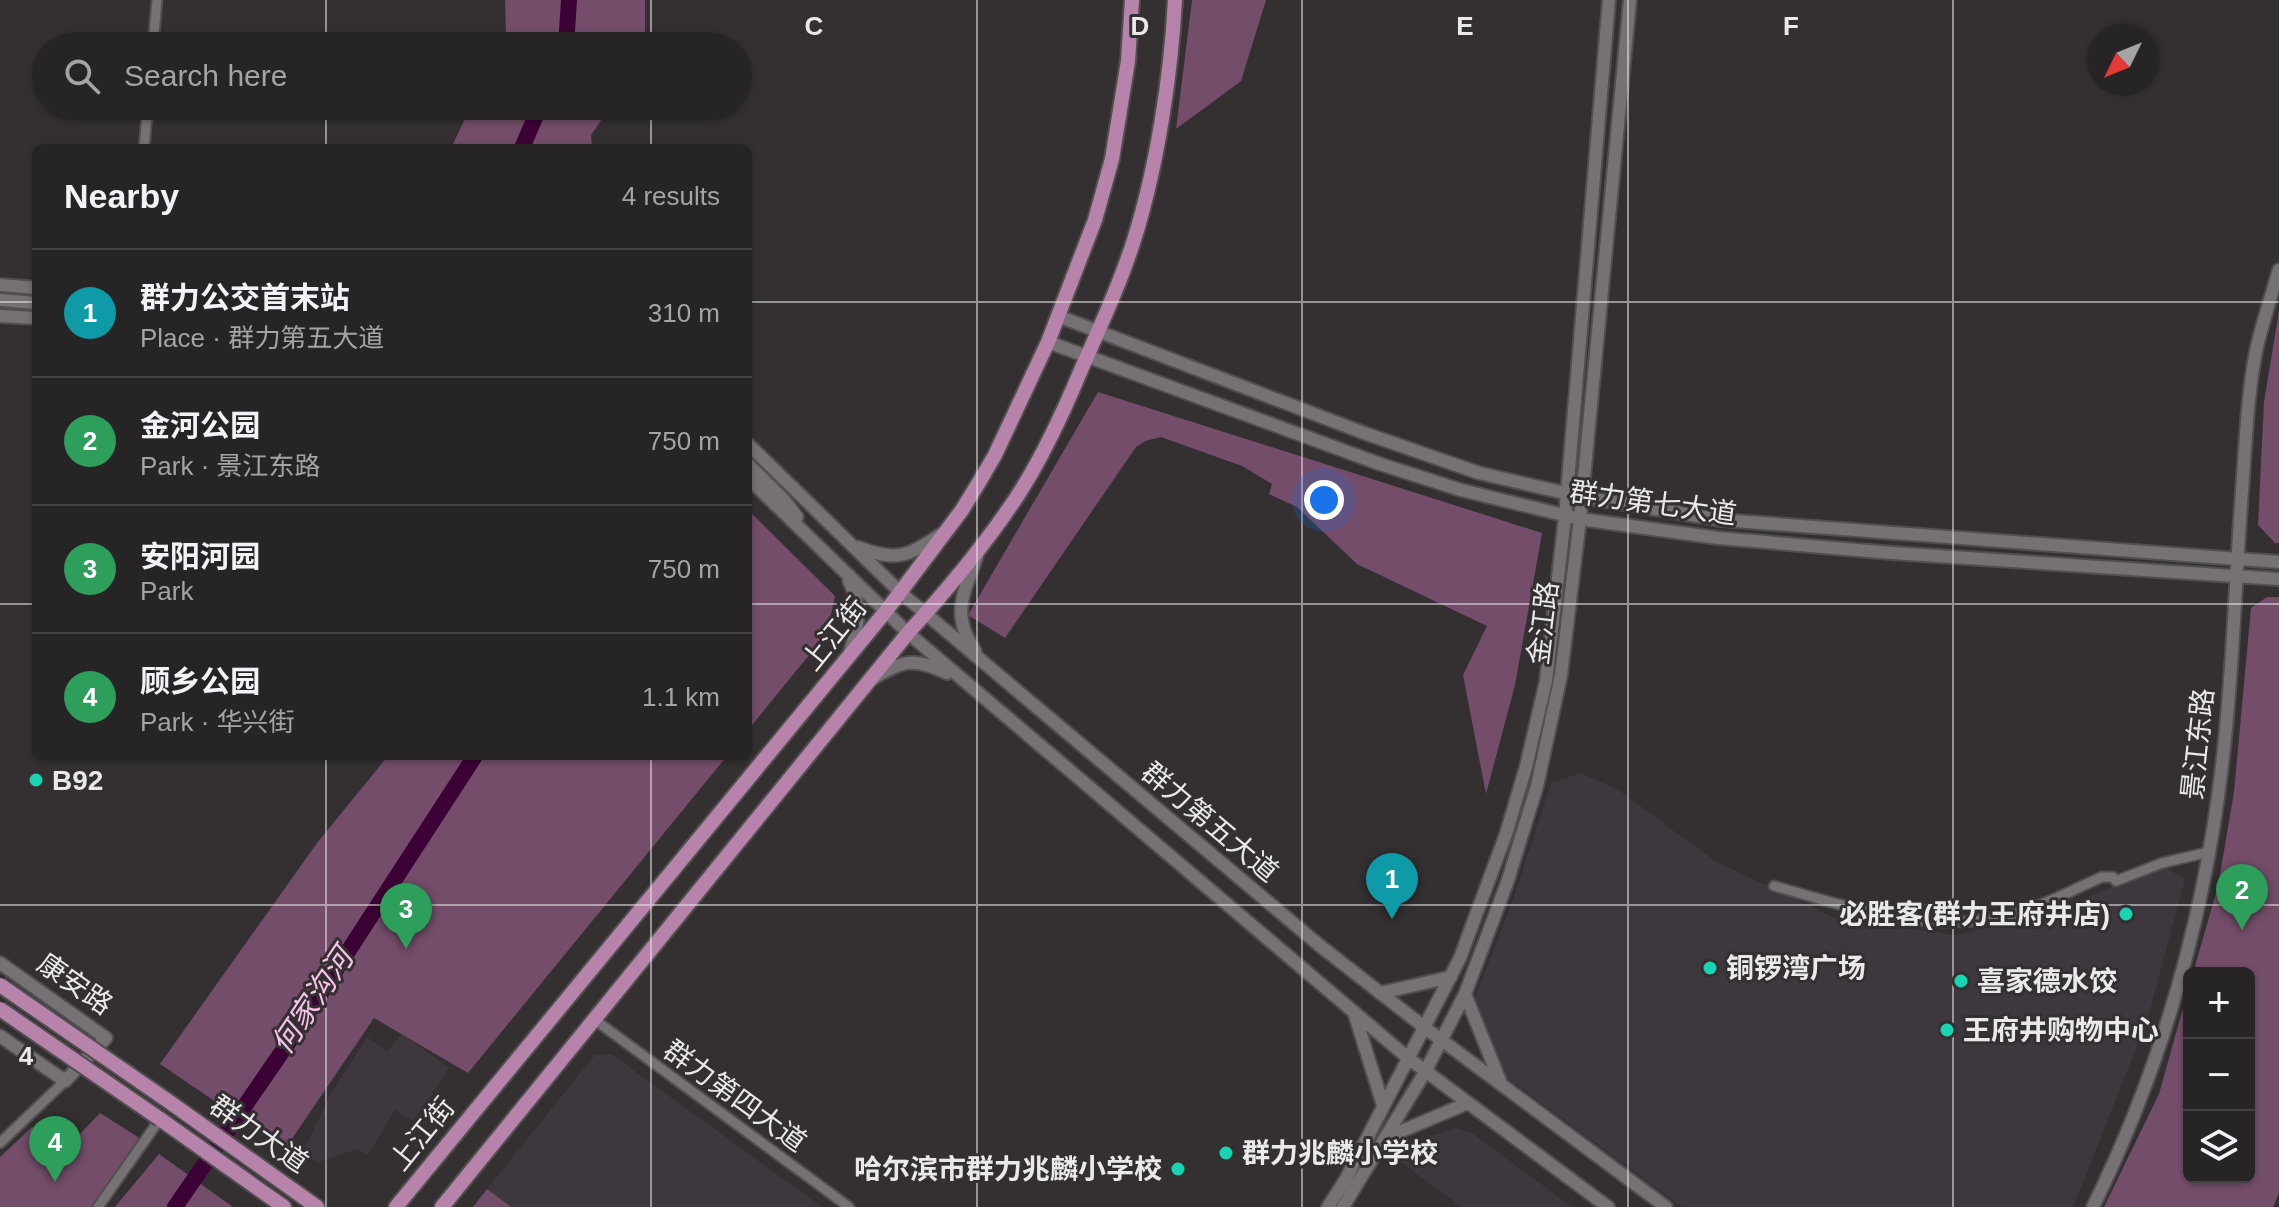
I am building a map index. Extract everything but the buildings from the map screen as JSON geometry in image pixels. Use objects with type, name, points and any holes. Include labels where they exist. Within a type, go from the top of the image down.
[{"type":"main road","name":"上江街","points":[[396,1207],[886,611],[962,510],[995,455],[1048,342],[1095,220],[1112,159],[1128,61],[1132,0]]},
{"type":"main road","name":"上江街","points":[[442,1207],[908,633],[979,550],[1020,493],[1049,444],[1134,239],[1153,166],[1165,96],[1175,0]]},
{"type":"main road","name":"金江路","points":[[1328,1207],[1346,1179],[1451,977],[1488,887],[1526,767],[1546,681],[1565,517],[1609,0]]},
{"type":"main road","name":"金江路","points":[[1343,1207],[1425,1072],[1465,994],[1507,883],[1537,786],[1561,675],[1580,519],[1630,0]]},
{"type":"main road","name":"景江东路","points":[[2093,1207],[2155,1060],[2185,963],[2209,852],[2226,736],[2245,441],[2256,352],[2279,270]]},
{"type":"main road","points":[[0,285],[32,288]]},
{"type":"main road","points":[[0,300],[32,303]]},
{"type":"main road","points":[[0,316],[32,318]]},
{"type":"main road","name":"群力第七大道","points":[[1058,316],[1364,433],[1479,473],[1567,494],[1722,520],[2279,562]]},
{"type":"main road","name":"群力第七大道","points":[[1048,342],[1380,464],[1461,490],[1565,517],[1734,539],[2279,579]]},
{"type":"main road","name":"群力第五大道","points":[[752,448],[925,614],[1319,945],[1666,1207]]},
{"type":"main road","points":[[752,468],[784,500],[818,546]]},
{"type":"main road","name":"群力第五大道","points":[[752,482],[908,633],[1408,1058],[1608,1207]]},
{"type":"main road","points":[[852,545],[898,557],[920,548],[946,531]]},
{"type":"main road","points":[[979,550],[960,608],[966,638],[984,663]]},
{"type":"main road","points":[[844,571],[860,609],[857,630],[847,658]]},
{"type":"main road","points":[[869,681],[907,662],[935,667],[963,680]]},
{"type":"main road","name":"康安路","points":[[0,963],[106,1038],[65,1081]]},
{"type":"main road","points":[[1380,993],[1451,977]]},
{"type":"main road","name":"康安路","points":[[0,985],[171,1103]]},
{"type":"main road","points":[[1465,994],[1501,1084]]},
{"type":"main road","points":[[0,1009],[160,1119]]},
{"type":"main road","points":[[1354,1012],[1383,1105]]},
{"type":"main road","points":[[0,1036],[65,1081]]},
{"type":"main road","name":"群力大道","points":[[171,1103],[317,1207]]},
{"type":"main road","points":[[1385,1138],[1468,1103]]},
{"type":"main road","name":"群力大道","points":[[160,1119],[278,1203]]},
{"type":"street","points":[[154,32],[157,0]]},
{"type":"street","points":[[144,144],[147,120]]},
{"type":"street","points":[[1774,886],[1864,911],[1920,920],[1972,922],[2017,913],[2102,877],[2113,877],[2116,881],[2162,863],[2209,852]]},
{"type":"street","name":"群力第四大道","points":[[595,1020],[849,1207]]},
{"type":"street","points":[[0,1143],[65,1081]]},
{"type":"street","points":[[98,1207],[160,1119]]},
{"type":"shaded area","points":[[505,0],[645,0],[645,32],[506,32]]},
{"type":"shaded area","points":[[1192,0],[1266,0],[1241,81],[1176,129]]},
{"type":"shaded area","points":[[464,120],[601,120],[591,135],[592,144],[453,144]]},
{"type":"shaded area","points":[[2279,311],[2279,543],[2275,543],[2258,525],[2264,402]]},
{"type":"shaded area","points":[[1098,392],[1542,533],[1515,685],[1486,794],[1463,675],[1487,626],[1357,564],[1297,507],[1269,494],[1272,484],[1242,466],[1161,437],[1136,447],[1005,638],[968,615]]},
{"type":"shaded area","points":[[752,514],[835,596],[827,633],[752,725]]},
{"type":"shaded area","points":[[2267,597],[2279,597],[2279,1193],[2273,1207],[2104,1207],[2159,1094],[2183,1008],[2183,1183],[2255,1183],[2255,967],[2195,967],[2218,886],[2234,792],[2251,608]]},
{"type":"shaded area","points":[[385,760],[724,760],[468,1073],[374,1018],[285,1149],[160,1064],[317,843]]},
{"type":"shaded area","points":[[1580,773],[1617,789],[1715,861],[1835,918],[1956,935],[2049,913],[2162,866],[2185,879],[2147,1021],[2073,1207],[1682,1207],[1505,1076],[1475,998],[1513,900],[1551,783]]},
{"type":"shaded area","points":[[402,1034],[449,1068],[413,1121],[395,1110],[368,1155],[357,1149],[319,1162],[302,1155],[328,1099],[367,1037],[387,1051]]},
{"type":"shaded area","points":[[611,1054],[822,1207],[511,1207],[487,1189],[595,1055]]},
{"type":"shaded area","points":[[100,1113],[138,1137],[138,1144],[93,1207],[0,1207],[0,1157],[32,1127],[60,1155]]},
{"type":"shaded area","points":[[1455,1128],[1472,1133],[1572,1207],[1462,1207],[1399,1161],[1421,1139]]},
{"type":"shaded area","points":[[159,1154],[233,1207],[115,1207]]},
{"type":"shaded area","points":[[487,1189],[511,1207],[473,1207]]},
{"type":"waterway","name":"何家沟河","points":[[567,32],[569,0]]},
{"type":"waterway","name":"何家沟河","points":[[524,144],[534,120]]},
{"type":"waterway","name":"何家沟河","points":[[175,1207],[295,1033],[472,760]]},
{"type":"place","name":"B92","points":[[36,780]]},
{"type":"place","name":"必胜客(群力王府井店)","points":[[2126,914]]},
{"type":"place","name":"群力公交首末站","points":[[1392,919]]},
{"type":"place","name":"金河公园","points":[[2242,930]]},
{"type":"place","name":"安阳河园","points":[[406,949]]},
{"type":"place","name":"铜锣湾广场","points":[[1710,968]]},
{"type":"place","name":"喜家德水饺","points":[[1961,981]]},
{"type":"place","name":"王府井购物中心","points":[[1947,1030]]},
{"type":"place","name":"群力兆麟小学校","points":[[1226,1153]]},
{"type":"place","name":"哈尔滨市群力兆麟小学校","points":[[1178,1169]]},
{"type":"place","name":"顾乡公园","points":[[55,1182]]}]
